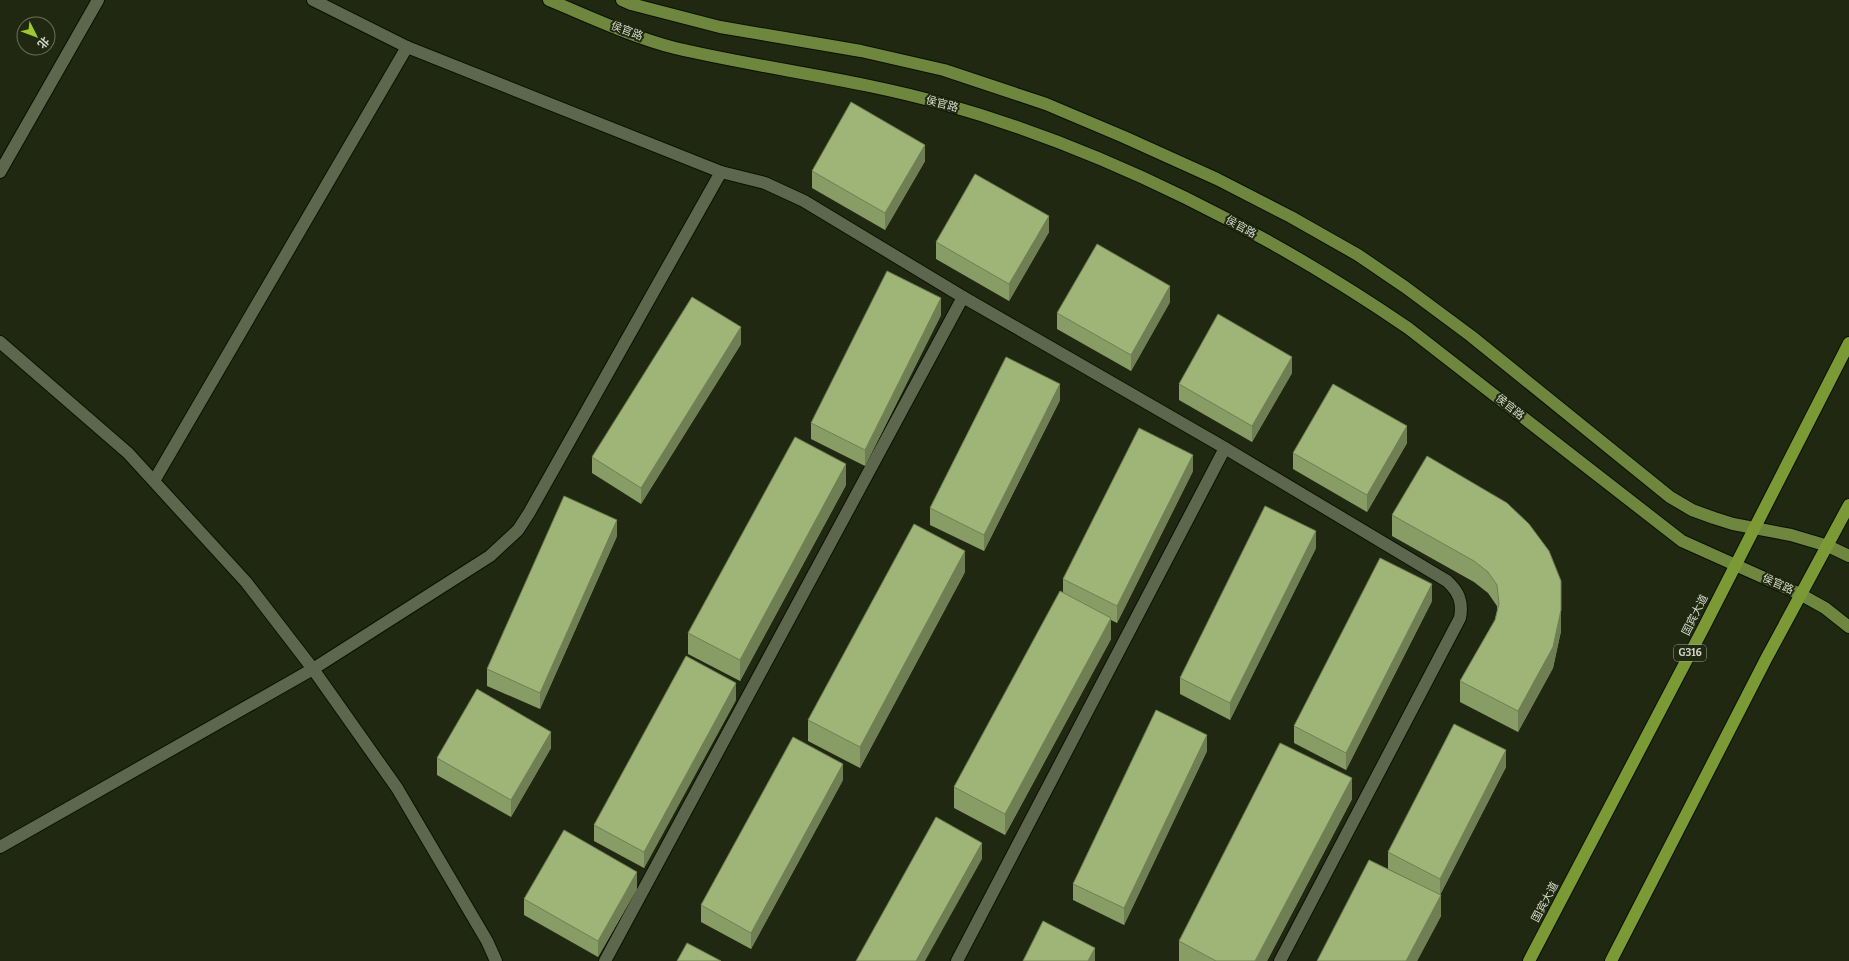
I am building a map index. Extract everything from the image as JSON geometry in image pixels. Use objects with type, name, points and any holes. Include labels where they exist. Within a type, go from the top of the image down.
[{"type":"highway","name":"国宾大道","points":[[1529,961],[1736,565],[1849,343]]},
{"type":"highway","points":[[1611,961],[1800,594],[1828,546],[1849,504]]},
{"type":"main road","name":"侯官路","points":[[549,0],[634,34],[673,47],[882,88],[988,117],[1070,148],[1164,188],[1236,224],[1363,297],[1420,337],[1682,541],[1800,594],[1825,608],[1849,627]]},
{"type":"main road","points":[[622,0],[631,4],[720,27],[861,51],[951,72],[1046,104],[1217,179],[1291,217],[1358,255],[1405,286],[1471,336],[1670,497],[1692,510],[1714,518],[1733,524],[1791,535],[1828,546],[1849,556]]},
{"type":"street","points":[[0,172],[98,0]]},
{"type":"street","points":[[314,0],[407,47],[721,172],[765,183],[785,191],[963,297],[1225,448],[1447,581],[1457,593],[1462,607],[1460,618],[1280,961]]},
{"type":"street","points":[[154,481],[407,47]]},
{"type":"street","points":[[0,847],[313,669],[490,556],[518,530],[721,172]]},
{"type":"street","points":[[605,961],[963,297]]},
{"type":"street","points":[[0,342],[108,435],[154,481],[246,582],[313,669],[397,788],[487,941],[496,961]]},
{"type":"street","points":[[957,961],[1225,448]]},
{"type":"building","points":[[851,102],[925,145],[885,213],[812,171]]},
{"type":"building","points":[[975,174],[1049,216],[1009,284],[936,242]]},
{"type":"building","points":[[1097,244],[1170,286],[1131,355],[1057,313]]},
{"type":"building","points":[[887,271],[941,298],[865,450],[811,423]]},
{"type":"building","points":[[692,297],[741,327],[641,488],[592,457]]},
{"type":"building","points":[[1218,314],[1292,357],[1252,426],[1179,384]]},
{"type":"building","points":[[1006,357],[1060,384],[984,535],[930,508]]},
{"type":"building","points":[[1333,384],[1407,426],[1367,495],[1293,453]]},
{"type":"building","points":[[1139,428],[1193,455],[1117,606],[1063,579]]},
{"type":"building","points":[[795,437],[846,464],[740,660],[688,633]]},
{"type":"building","points":[[1427,456],[1507,503],[1529,524],[1549,551],[1561,581],[1561,610],[1553,647],[1518,711],[1460,681],[1495,620],[1499,604],[1497,585],[1488,572],[1474,561],[1392,515]]},
{"type":"building","points":[[564,496],[617,520],[540,693],[487,669]]},
{"type":"building","points":[[1265,506],[1316,531],[1230,703],[1180,678]]},
{"type":"building","points":[[914,524],[965,551],[860,747],[808,720]]},
{"type":"building","points":[[1380,558],[1432,584],[1346,753],[1294,726]]},
{"type":"building","points":[[1060,591],[1111,618],[1005,814],[954,787]]},
{"type":"building","points":[[686,656],[736,683],[644,852],[594,825]]},
{"type":"building","points":[[477,689],[551,732],[511,800],[437,758]]},
{"type":"building","points":[[1156,710],[1207,735],[1124,908],[1073,884]]},
{"type":"building","points":[[1454,724],[1506,750],[1440,879],[1388,852]]},
{"type":"building","points":[[793,737],[843,764],[751,933],[701,905]]},
{"type":"building","points":[[1280,743],[1352,778],[1255,961],[1216,961],[1179,941]]},
{"type":"building","points":[[936,817],[982,843],[916,961],[856,961]]},
{"type":"building","points":[[564,830],[637,872],[598,941],[524,899]]},
{"type":"building","points":[[1369,860],[1441,895],[1406,961],[1317,961]]},
{"type":"building","points":[[1043,921],[1095,948],[1088,961],[1023,961]]},
{"type":"building","points":[[687,943],[721,961],[677,961]]}]
